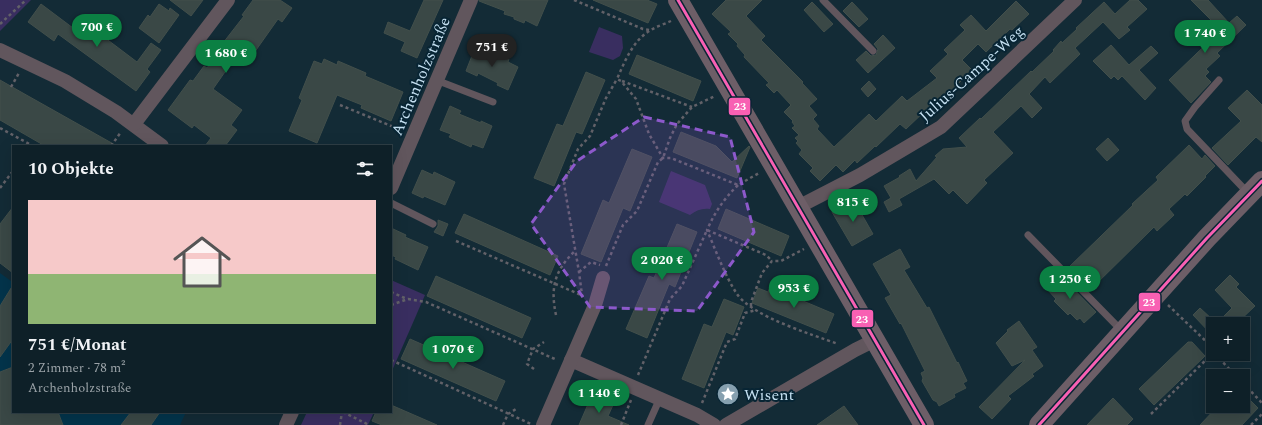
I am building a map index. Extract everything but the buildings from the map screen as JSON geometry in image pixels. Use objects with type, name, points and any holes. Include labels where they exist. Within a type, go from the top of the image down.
[{"type":"street","points":[[134,124],[228,0]]},
{"type":"street","name":"Archenholzstraße","points":[[392,186],[471,0]]},
{"type":"street","name":"Julius-Campe-Weg","points":[[798,208],[860,175],[941,127],[1075,0]]},
{"type":"street","points":[[684,5],[730,89],[924,425]]},
{"type":"street","points":[[0,50],[65,81],[134,124],[161,145]]},
{"type":"street","points":[[1039,425],[1122,331],[1255,188]]},
{"type":"street","points":[[543,425],[595,305],[603,278]]},
{"type":"street","points":[[726,425],[855,350],[875,340]]},
{"type":"street","points":[[570,363],[660,398],[697,414],[714,425]]},
{"type":"street","points":[[286,425],[292,413]]},
{"type":"lane","points":[[823,0],[873,51]]},
{"type":"lane","points":[[436,80],[493,102]]},
{"type":"lane","points":[[1219,80],[1195,107],[1185,121],[1187,129],[1255,188]]},
{"type":"lane","points":[[392,204],[433,224]]},
{"type":"lane","points":[[1028,235],[1122,331]]},
{"type":"lane","points":[[648,425],[660,398]]},
{"type":"path","points":[[0,24],[26,0]]},
{"type":"path","points":[[574,0],[643,29],[650,30]]},
{"type":"path","points":[[582,295],[564,184],[578,149],[590,136],[606,98],[630,52],[650,30],[684,5]]},
{"type":"path","points":[[617,79],[692,107]]},
{"type":"path","points":[[621,81],[636,99],[649,134],[663,158]]},
{"type":"path","points":[[579,272],[591,262],[605,267],[623,225],[637,211],[658,162],[663,158],[677,124],[692,107],[730,89]]},
{"type":"path","points":[[340,105],[414,135]]},
{"type":"path","points":[[0,128],[30,145]]},
{"type":"path","points":[[663,158],[671,158],[738,185]]},
{"type":"path","points":[[620,425],[670,299],[682,286],[717,209],[725,198],[738,185],[774,166]]},
{"type":"path","points":[[0,188],[12,172]]},
{"type":"path","points":[[707,230],[766,254],[772,261]]},
{"type":"path","points":[[707,230],[723,267],[737,294],[742,300],[764,315],[855,350]]},
{"type":"path","points":[[456,241],[582,295],[595,305]]},
{"type":"path","points":[[751,307],[751,302],[762,273],[772,261],[781,260],[819,242]]},
{"type":"path","points":[[556,315],[554,304],[554,283],[564,261],[575,250]]},
{"type":"path","points":[[392,292],[408,299],[426,302],[533,349],[570,363]]},
{"type":"path","points":[[1156,294],[1206,341]]},
{"type":"path","points":[[392,305],[408,299]]},
{"type":"path","points":[[697,414],[728,342],[735,339],[745,313],[756,310]]},
{"type":"path","points":[[534,369],[527,364],[533,349],[544,342]]},
{"type":"path","points":[[392,360],[533,425]]},
{"type":"path","points":[[1151,414],[1207,361]]},
{"type":"path","points":[[1221,361],[1229,369]]},
{"type":"path","points":[[1250,390],[1262,403]]},
{"type":"path","points":[[503,425],[508,414],[516,409]]},
{"type":"path","points":[[340,425],[343,413]]},
{"type":"path","points":[[345,413],[369,425]]},
{"type":"path","points":[[1251,425],[1262,414]]},
{"type":"highlighted area","points":[[644,117],[730,137],[754,232],[697,311],[590,307],[531,224],[577,161]]},
{"type":"shaded area","points":[[0,0],[31,0],[0,31]]},
{"type":"shaded area","points":[[599,27],[622,36],[623,48],[620,56],[613,60],[589,52]]},
{"type":"shaded area","points":[[671,171],[705,185],[712,204],[710,209],[700,210],[690,215],[659,202]]},
{"type":"shaded area","points":[[0,273],[11,281],[12,280],[12,413],[186,413],[180,425],[0,425]]},
{"type":"shaded area","points":[[392,280],[425,295],[392,371]]},
{"type":"shaded area","points":[[307,413],[374,413],[368,425],[301,425]]},
{"type":"transit line","name":"23","points":[[678,0],[924,425]]},
{"type":"transit line","name":"23","points":[[1039,425],[1207,238],[1262,181]]},
{"type":"place","name":"Wisent","points":[[728,394]]}]
